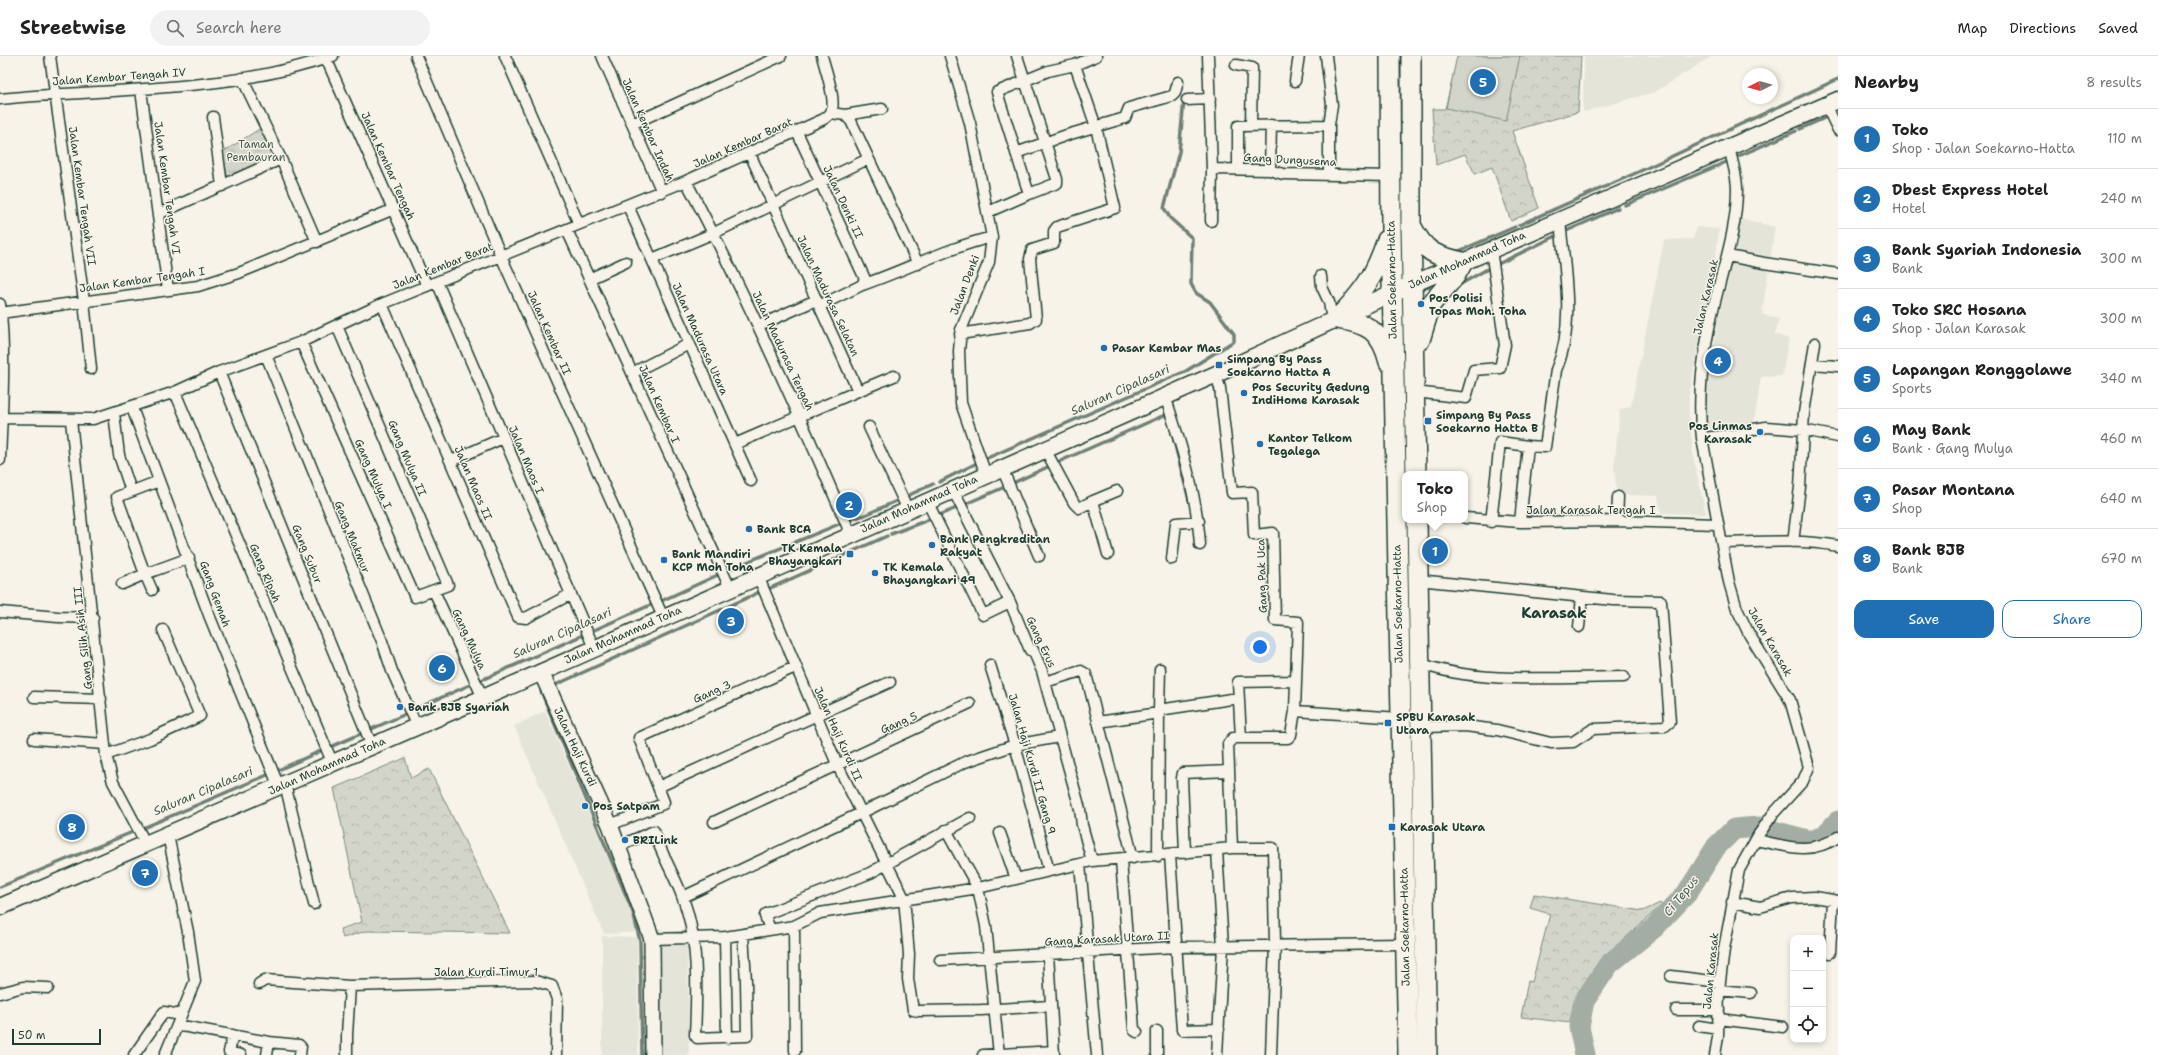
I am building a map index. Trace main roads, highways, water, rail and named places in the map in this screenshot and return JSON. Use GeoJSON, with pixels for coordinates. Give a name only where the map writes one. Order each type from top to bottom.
{"type":"FeatureCollection","features":[{"type":"Feature","properties":{"kind":"highway","name":"Jalan Soekarno-Hatta"},"geometry":{"type":"LineString","coordinates":[[1390,56],[1393,377],[1408,1055]]}},
{"type":"Feature","properties":{"kind":"highway","name":"Jalan Soekarno-Hatta"},"geometry":{"type":"LineString","coordinates":[[1411,56],[1411,227],[1416,471]]}},
{"type":"Feature","properties":{"kind":"highway"},"geometry":{"type":"LineString","coordinates":[[1411,227],[1418,239],[1428,250],[1442,258],[1463,262],[1454,276],[1431,304],[1426,315],[1414,372]]}},
{"type":"Feature","properties":{"kind":"highway"},"geometry":{"type":"LineString","coordinates":[[1334,320],[1367,285],[1379,263],[1391,231]]}},
{"type":"Feature","properties":{"kind":"highway"},"geometry":{"type":"LineString","coordinates":[[1334,320],[1359,324],[1376,332],[1386,350],[1393,377]]}},
{"type":"Feature","properties":{"kind":"highway","name":"Jalan Soekarno-Hatta"},"geometry":{"type":"LineString","coordinates":[[1417,523],[1427,1055]]}},
{"type":"Feature","properties":{"kind":"main road","name":"Jalan Mohammad Toha"},"geometry":{"type":"LineString","coordinates":[[0,907],[333,764],[541,672],[591,642],[663,617],[954,490],[982,466],[1002,468],[1216,374],[1392,293],[1832,103]]}},
{"type":"Feature","properties":{"kind":"waterway"},"geometry":{"type":"LineString","coordinates":[[1519,225],[1636,173],[1838,79]]}},
{"type":"Feature","properties":{"kind":"waterway","name":"Saluran Cipalasari"},"geometry":{"type":"LineString","coordinates":[[939,482],[985,459],[1186,371],[1234,341],[1234,334],[1210,302],[1196,293],[1191,284],[1192,238],[1170,218],[1164,208],[1179,152],[1184,100]]}},
{"type":"Feature","properties":{"kind":"waterway"},"geometry":{"type":"LineString","coordinates":[[1800,129],[1829,116]]}},
{"type":"Feature","properties":{"kind":"waterway"},"geometry":{"type":"LineString","coordinates":[[1734,158],[1796,131]]}},
{"type":"Feature","properties":{"kind":"waterway"},"geometry":{"type":"LineString","coordinates":[[1625,205],[1731,160]]}},
{"type":"Feature","properties":{"kind":"waterway"},"geometry":{"type":"LineString","coordinates":[[1564,232],[1618,208]]}},
{"type":"Feature","properties":{"kind":"waterway"},"geometry":{"type":"LineString","coordinates":[[1459,251],[1515,227]]}},
{"type":"Feature","properties":{"kind":"waterway"},"geometry":{"type":"LineString","coordinates":[[1496,265],[1560,234]]}},
{"type":"Feature","properties":{"kind":"waterway"},"geometry":{"type":"LineString","coordinates":[[1459,285],[1491,267]]}},
{"type":"Feature","properties":{"kind":"waterway"},"geometry":{"type":"LineString","coordinates":[[1056,463],[1167,414],[1168,417]]}},
{"type":"Feature","properties":{"kind":"waterway"},"geometry":{"type":"LineString","coordinates":[[1172,433],[1189,500]]}},
{"type":"Feature","properties":{"kind":"waterway"},"geometry":{"type":"LineString","coordinates":[[1011,484],[1052,465]]}},
{"type":"Feature","properties":{"kind":"waterway","name":"Saluran Cipalasari"},"geometry":{"type":"LineString","coordinates":[[905,497],[933,484]]}},
{"type":"Feature","properties":{"kind":"waterway"},"geometry":{"type":"LineString","coordinates":[[963,505],[1007,486]]}},
{"type":"Feature","properties":{"kind":"waterway","name":"Saluran Cipalasari"},"geometry":{"type":"LineString","coordinates":[[848,520],[865,515],[901,499]]}},
{"type":"Feature","properties":{"kind":"waterway"},"geometry":{"type":"LineString","coordinates":[[937,516],[959,507]]}},
{"type":"Feature","properties":{"kind":"waterway"},"geometry":{"type":"LineString","coordinates":[[891,534],[933,518]]}},
{"type":"Feature","properties":{"kind":"waterway","name":"Saluran Cipalasari"},"geometry":{"type":"LineString","coordinates":[[725,571],[844,522]]}},
{"type":"Feature","properties":{"kind":"waterway"},"geometry":{"type":"LineString","coordinates":[[766,590],[887,536]]}},
{"type":"Feature","properties":{"kind":"waterway","name":"Saluran Cipalasari"},"geometry":{"type":"LineString","coordinates":[[659,602],[722,573]]}},
{"type":"Feature","properties":{"kind":"waterway"},"geometry":{"type":"LineString","coordinates":[[551,687],[762,591]]}},
{"type":"Feature","properties":{"kind":"waterway","name":"Saluran Cipalasari"},"geometry":{"type":"LineString","coordinates":[[477,682],[655,603]]}},
{"type":"Feature","properties":{"kind":"waterway","name":"Saluran Cipalasari"},"geometry":{"type":"LineString","coordinates":[[411,711],[474,683]]}},
{"type":"Feature","properties":{"kind":"waterway"},"geometry":{"type":"LineString","coordinates":[[544,690],[541,691],[633,912],[640,941],[642,1055]]}},
{"type":"Feature","properties":{"kind":"waterway","name":"Saluran Cipalasari"},"geometry":{"type":"LineString","coordinates":[[367,731],[408,713]]}},
{"type":"Feature","properties":{"kind":"waterway","name":"Saluran Cipalasari"},"geometry":{"type":"LineString","coordinates":[[328,748],[365,732]]}},
{"type":"Feature","properties":{"kind":"waterway","name":"Saluran Cipalasari"},"geometry":{"type":"LineString","coordinates":[[276,771],[325,749]]}},
{"type":"Feature","properties":{"kind":"waterway","name":"Saluran Cipalasari"},"geometry":{"type":"LineString","coordinates":[[143,828],[272,773]]}},
{"type":"Feature","properties":{"kind":"waterway","name":"Ci Tepus"},"geometry":{"type":"LineString","coordinates":[[1585,1055],[1579,1027],[1584,1001],[1609,964],[1655,927],[1687,893],[1716,847],[1734,829],[1758,827],[1807,840],[1815,840],[1825,835],[1838,821]]}},
{"type":"Feature","properties":{"kind":"waterway","name":"Saluran Cipalasari"},"geometry":{"type":"LineString","coordinates":[[0,887],[135,831]]}},
{"type":"Feature","properties":{"kind":"place","name":"Lapangan Ronggolawe"},"geometry":{"type":"Point","coordinates":[1483,82]}},
{"type":"Feature","properties":{"kind":"place","name":"Pos Polisi Topas Moh. Toha"},"geometry":{"type":"Point","coordinates":[1421,304]}},
{"type":"Feature","properties":{"kind":"place","name":"Pasar Kembar Mas"},"geometry":{"type":"Point","coordinates":[1104,348]}},
{"type":"Feature","properties":{"kind":"place","name":"Toko SRC Hosana"},"geometry":{"type":"Point","coordinates":[1718,361]}},
{"type":"Feature","properties":{"kind":"place","name":"Simpang By Pass Soekarno Hatta A"},"geometry":{"type":"Point","coordinates":[1219,365]}},
{"type":"Feature","properties":{"kind":"place","name":"Pos Security Gedung IndiHome Karasak"},"geometry":{"type":"Point","coordinates":[1244,393]}},
{"type":"Feature","properties":{"kind":"place","name":"Simpang By Pass Soekarno Hatta B"},"geometry":{"type":"Point","coordinates":[1428,421]}},
{"type":"Feature","properties":{"kind":"place","name":"Pos Linmas Karasak"},"geometry":{"type":"Point","coordinates":[1760,432]}},
{"type":"Feature","properties":{"kind":"place","name":"Kantor Telkom Tegalega"},"geometry":{"type":"Point","coordinates":[1260,444]}},
{"type":"Feature","properties":{"kind":"place","name":"Dbest Express Hotel"},"geometry":{"type":"Point","coordinates":[849,505]}},
{"type":"Feature","properties":{"kind":"place","name":"Bank BCA"},"geometry":{"type":"Point","coordinates":[749,529]}},
{"type":"Feature","properties":{"kind":"place","name":"Bank Pengkreditan Rakyat"},"geometry":{"type":"Point","coordinates":[932,545]}},
{"type":"Feature","properties":{"kind":"place","name":"Toko"},"geometry":{"type":"Point","coordinates":[1435,551]}},
{"type":"Feature","properties":{"kind":"place","name":"TK Kemala Bhayangkari"},"geometry":{"type":"Point","coordinates":[850,554]}},
{"type":"Feature","properties":{"kind":"place","name":"Bank Mandiri KCP Moh Toha"},"geometry":{"type":"Point","coordinates":[664,560]}},
{"type":"Feature","properties":{"kind":"place","name":"TK Kemala Bhayangkari 49"},"geometry":{"type":"Point","coordinates":[875,573]}},
{"type":"Feature","properties":{"kind":"place","name":"Bank Syariah Indonesia"},"geometry":{"type":"Point","coordinates":[731,621]}},
{"type":"Feature","properties":{"kind":"place","name":"May Bank"},"geometry":{"type":"Point","coordinates":[442,668]}},
{"type":"Feature","properties":{"kind":"place","name":"Bank BJB Syariah"},"geometry":{"type":"Point","coordinates":[400,707]}},
{"type":"Feature","properties":{"kind":"place","name":"SPBU Karasak Utara"},"geometry":{"type":"Point","coordinates":[1388,723]}},
{"type":"Feature","properties":{"kind":"place","name":"Pos Satpam"},"geometry":{"type":"Point","coordinates":[585,806]}},
{"type":"Feature","properties":{"kind":"place","name":"Bank BJB"},"geometry":{"type":"Point","coordinates":[72,827]}},
{"type":"Feature","properties":{"kind":"place","name":"Karasak Utara"},"geometry":{"type":"Point","coordinates":[1392,827]}},
{"type":"Feature","properties":{"kind":"place","name":"BRILink"},"geometry":{"type":"Point","coordinates":[625,840]}},
{"type":"Feature","properties":{"kind":"place","name":"Pasar Montana"},"geometry":{"type":"Point","coordinates":[145,873]}},
{"type":"Feature","properties":{"kind":"district","name":"Karasak"},"geometry":{"type":"Point","coordinates":[1554,613]}},
{"type":"Feature","properties":{"kind":"park label","name":"Taman Pembauran"},"geometry":{"type":"Point","coordinates":[256,150]}}]}
